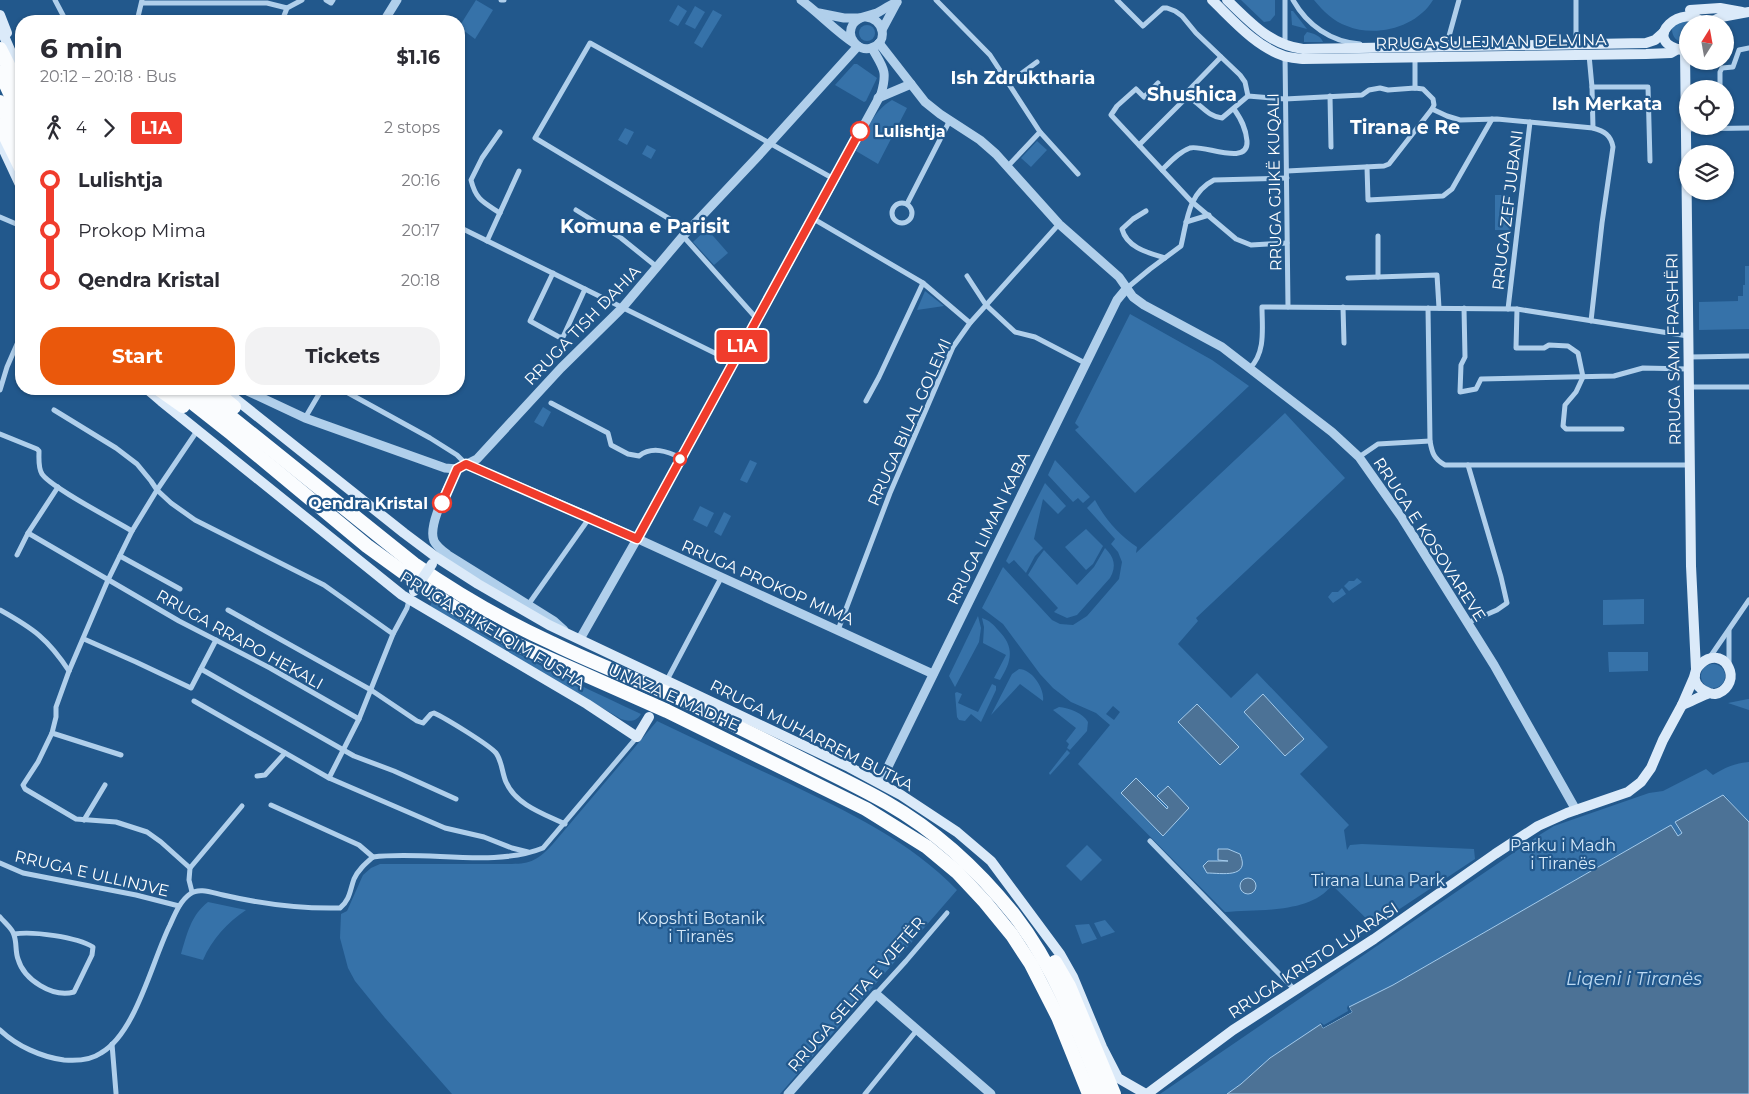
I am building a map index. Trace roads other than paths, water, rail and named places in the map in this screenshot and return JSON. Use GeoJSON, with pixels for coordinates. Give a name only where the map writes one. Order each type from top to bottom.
{"type":"FeatureCollection","features":[{"type":"Feature","properties":{"kind":"highway"},"geometry":{"type":"LineString","coordinates":[[0,49],[15,80]]}},
{"type":"Feature","properties":{"kind":"highway"},"geometry":{"type":"LineString","coordinates":[[0,72],[15,104]]}},
{"type":"Feature","properties":{"kind":"highway"},"geometry":{"type":"LineString","coordinates":[[0,102],[15,134]]}},
{"type":"Feature","properties":{"kind":"highway"},"geometry":{"type":"LineString","coordinates":[[0,125],[15,156]]}},
{"type":"Feature","properties":{"kind":"highway"},"geometry":{"type":"LineString","coordinates":[[167,395],[272,472],[291,483]]}},
{"type":"Feature","properties":{"kind":"highway","name":"UNAZA E MADHE"},"geometry":{"type":"LineString","coordinates":[[182,395],[367,546],[436,596],[490,629],[518,645],[676,715],[866,809],[910,836],[941,850],[957,872],[1012,935],[1031,964],[1058,1017],[1089,1094]]}},
{"type":"Feature","properties":{"kind":"highway","name":"UNAZA E MADHE"},"geometry":{"type":"LineString","coordinates":[[204,395],[414,564],[443,584],[550,643],[703,710],[861,788],[905,815],[941,850],[983,879],[1016,918],[1037,949],[1062,994],[1103,1094]]}},
{"type":"Feature","properties":{"kind":"highway"},"geometry":{"type":"LineString","coordinates":[[219,395],[339,495],[347,509]]}},
{"type":"Feature","properties":{"kind":"highway"},"geometry":{"type":"LineString","coordinates":[[1079,1094],[1040,999],[1019,961],[983,910],[939,863],[941,850],[958,849],[1028,924],[1050,955],[1069,986],[1114,1094]]}},
{"type":"Feature","properties":{"kind":"main road"},"geometry":{"type":"LineString","coordinates":[[1212,0],[1247,26],[1270,38],[1285,51],[1303,54]]}},
{"type":"Feature","properties":{"kind":"main road"},"geometry":{"type":"LineString","coordinates":[[1227,0],[1247,26]]}},
{"type":"Feature","properties":{"kind":"main road"},"geometry":{"type":"LineString","coordinates":[[1679,48],[1671,46],[1666,40],[1664,26],[1670,15],[1685,8],[1720,8],[1745,12]]}},
{"type":"Feature","properties":{"kind":"main road"},"geometry":{"type":"LineString","coordinates":[[1685,8],[1697,15]]}},
{"type":"Feature","properties":{"kind":"main road"},"geometry":{"type":"LineString","coordinates":[[1730,15],[1745,12]]}},
{"type":"Feature","properties":{"kind":"main road"},"geometry":{"type":"LineString","coordinates":[[0,15],[15,48]]}},
{"type":"Feature","properties":{"kind":"main road"},"geometry":{"type":"LineString","coordinates":[[0,27],[15,61]]}},
{"type":"Feature","properties":{"kind":"main road","name":"RRUGA SULEJMAN DELVINA"},"geometry":{"type":"LineString","coordinates":[[1303,54],[1400,47],[1646,43],[1655,40],[1664,32]]}},
{"type":"Feature","properties":{"kind":"main road","name":"RRUGA SULEJMAN DELVINA"},"geometry":{"type":"LineString","coordinates":[[1303,54],[1415,58],[1668,53],[1679,50]]}},
{"type":"Feature","properties":{"kind":"main road","name":"RRUGA SAMI FRASHËRI"},"geometry":{"type":"LineString","coordinates":[[1686,135],[1691,566],[1696,672]]}},
{"type":"Feature","properties":{"kind":"main road"},"geometry":{"type":"LineString","coordinates":[[0,142],[15,174]]}},
{"type":"Feature","properties":{"kind":"main road","name":"RRUGA SHKELQIM FUSHA"},"geometry":{"type":"LineString","coordinates":[[154,395],[412,595],[637,737]]}},
{"type":"Feature","properties":{"kind":"main road","name":"RRUGA MUHARREM BUTKA"},"geometry":{"type":"LineString","coordinates":[[234,395],[434,561],[549,626],[580,639],[666,683],[880,783],[948,825],[991,861],[1060,954],[1073,977],[1114,1073],[1118,1078],[1147,1094]]}},
{"type":"Feature","properties":{"kind":"main road"},"geometry":{"type":"LineString","coordinates":[[412,595],[434,561]]}},
{"type":"Feature","properties":{"kind":"main road"},"geometry":{"type":"LineString","coordinates":[[1682,705],[1709,693],[1720,692],[1725,689],[1731,680],[1730,668],[1722,660],[1709,658],[1695,648]]}},
{"type":"Feature","properties":{"kind":"main road"},"geometry":{"type":"LineString","coordinates":[[1709,658],[1699,664],[1696,672],[1699,687],[1709,693]]}},
{"type":"Feature","properties":{"kind":"main road","name":"RRUGA KRISTO LUARASI"},"geometry":{"type":"LineString","coordinates":[[1147,1094],[1213,1044],[1390,928],[1508,845],[1546,821],[1628,792],[1641,782],[1651,768],[1696,672]]}},
{"type":"Feature","properties":{"kind":"main road"},"geometry":{"type":"LineString","coordinates":[[637,737],[649,717]]}},
{"type":"Feature","properties":{"kind":"street"},"geometry":{"type":"LineString","coordinates":[[55,0],[63,15]]}},
{"type":"Feature","properties":{"kind":"street"},"geometry":{"type":"LineString","coordinates":[[285,15],[288,8],[302,0]]}},
{"type":"Feature","properties":{"kind":"street"},"geometry":{"type":"LineString","coordinates":[[326,0],[331,3],[333,0]]}},
{"type":"Feature","properties":{"kind":"street"},"geometry":{"type":"LineString","coordinates":[[388,15],[397,0]]}},
{"type":"Feature","properties":{"kind":"street"},"geometry":{"type":"LineString","coordinates":[[801,0],[818,13],[838,33],[863,48],[876,45],[882,38],[882,30],[897,0]]}},
{"type":"Feature","properties":{"kind":"street"},"geometry":{"type":"LineString","coordinates":[[856,45],[850,31],[854,23],[897,0]]}},
{"type":"Feature","properties":{"kind":"street"},"geometry":{"type":"LineString","coordinates":[[936,0],[990,55],[1040,132],[1078,174]]}},
{"type":"Feature","properties":{"kind":"street"},"geometry":{"type":"LineString","coordinates":[[1118,0],[1143,26],[1163,8],[1175,10],[1240,75],[1245,82],[1248,96]]}},
{"type":"Feature","properties":{"kind":"street","name":"RRUGA GJIKË KUQALI"},"geometry":{"type":"LineString","coordinates":[[1284,0],[1288,307]]}},
{"type":"Feature","properties":{"kind":"street"},"geometry":{"type":"LineString","coordinates":[[1293,0],[1304,17],[1325,33],[1355,44],[1400,47]]}},
{"type":"Feature","properties":{"kind":"street"},"geometry":{"type":"LineString","coordinates":[[1446,47],[1459,0]]}},
{"type":"Feature","properties":{"kind":"street"},"geometry":{"type":"LineString","coordinates":[[1576,0],[1576,44]]}},
{"type":"Feature","properties":{"kind":"street"},"geometry":{"type":"LineString","coordinates":[[139,15],[142,2],[267,2],[288,8]]}},
{"type":"Feature","properties":{"kind":"street"},"geometry":{"type":"LineString","coordinates":[[818,13],[844,18],[863,17],[874,19],[882,30]]}},
{"type":"Feature","properties":{"kind":"street"},"geometry":{"type":"LineString","coordinates":[[757,318],[685,233],[535,138],[590,43],[834,179]]}},
{"type":"Feature","properties":{"kind":"street","name":"RRUGA TISH DAHIA"},"geometry":{"type":"LineString","coordinates":[[466,464],[477,459],[561,368],[624,307],[685,233],[769,144],[856,45]]}},
{"type":"Feature","properties":{"kind":"street"},"geometry":{"type":"LineString","coordinates":[[580,639],[637,539],[881,94],[885,75],[876,45]]}},
{"type":"Feature","properties":{"kind":"street","name":"RRUGA E KOSOVAREVE"},"geometry":{"type":"LineString","coordinates":[[876,45],[925,102],[980,140],[1008,166],[1060,224],[1119,277],[1133,296],[1144,305],[1222,347],[1338,436],[1359,457],[1402,518],[1494,665],[1576,810]]}},
{"type":"Feature","properties":{"kind":"street"},"geometry":{"type":"LineString","coordinates":[[1720,80],[1722,68],[1733,67],[1739,50],[1749,48]]}},
{"type":"Feature","properties":{"kind":"street"},"geometry":{"type":"LineString","coordinates":[[1589,55],[1593,128]]}},
{"type":"Feature","properties":{"kind":"street"},"geometry":{"type":"LineString","coordinates":[[1139,145],[1187,97],[1189,90],[1221,57]]}},
{"type":"Feature","properties":{"kind":"street"},"geometry":{"type":"LineString","coordinates":[[1415,58],[1415,88]]}},
{"type":"Feature","properties":{"kind":"street"},"geometry":{"type":"LineString","coordinates":[[1006,80],[1018,76],[1037,62]]}},
{"type":"Feature","properties":{"kind":"street"},"geometry":{"type":"LineString","coordinates":[[1158,83],[1144,97],[1136,89],[1117,106],[1111,115],[1191,201],[1236,240],[1251,245],[1287,244]]}},
{"type":"Feature","properties":{"kind":"street"},"geometry":{"type":"LineString","coordinates":[[878,98],[911,84]]}},
{"type":"Feature","properties":{"kind":"street"},"geometry":{"type":"LineString","coordinates":[[1592,87],[1648,87],[1650,161]]}},
{"type":"Feature","properties":{"kind":"street"},"geometry":{"type":"LineString","coordinates":[[1187,97],[1194,100],[1215,117],[1222,118],[1248,96],[1285,99],[1362,95],[1369,90],[1380,88],[1388,90],[1415,88],[1423,89],[1433,98],[1434,105],[1432,109],[1392,162],[1384,166],[1287,171]]}},
{"type":"Feature","properties":{"kind":"street"},"geometry":{"type":"LineString","coordinates":[[1330,96],[1331,147]]}},
{"type":"Feature","properties":{"kind":"street"},"geometry":{"type":"LineString","coordinates":[[1162,170],[1179,154],[1189,148],[1208,148],[1225,154],[1238,153],[1245,150],[1247,147],[1246,133],[1242,121],[1234,109]]}},
{"type":"Feature","properties":{"kind":"street","name":"RRUGA ZEF JUBANI"},"geometry":{"type":"LineString","coordinates":[[1432,109],[1460,120],[1492,119],[1530,122],[1508,309]]}},
{"type":"Feature","properties":{"kind":"street","name":"RRUGA ZEF JUBANI"},"geometry":{"type":"LineString","coordinates":[[1367,167],[1368,200],[1443,196],[1452,189],[1492,119]]}},
{"type":"Feature","properties":{"kind":"street"},"geometry":{"type":"LineString","coordinates":[[907,204],[950,120]]}},
{"type":"Feature","properties":{"kind":"street"},"geometry":{"type":"LineString","coordinates":[[1530,122],[1593,128],[1604,131],[1612,141],[1613,147],[1591,321]]}},
{"type":"Feature","properties":{"kind":"street"},"geometry":{"type":"LineString","coordinates":[[1734,128],[1749,128]]}},
{"type":"Feature","properties":{"kind":"street"},"geometry":{"type":"LineString","coordinates":[[500,132],[482,158],[471,180],[474,192],[480,199],[500,213]]}},
{"type":"Feature","properties":{"kind":"street"},"geometry":{"type":"LineString","coordinates":[[1008,166],[1040,132]]}},
{"type":"Feature","properties":{"kind":"street"},"geometry":{"type":"LineString","coordinates":[[486,241],[519,170]]}},
{"type":"Feature","properties":{"kind":"street"},"geometry":{"type":"LineString","coordinates":[[1127,288],[1182,246],[1191,201],[1208,183],[1214,180],[1286,178]]}},
{"type":"Feature","properties":{"kind":"street"},"geometry":{"type":"LineString","coordinates":[[898,204],[907,204],[912,209],[911,218],[905,222],[898,222],[892,215],[893,208],[898,204]]}},
{"type":"Feature","properties":{"kind":"street"},"geometry":{"type":"LineString","coordinates":[[576,210],[621,238],[657,267]]}},
{"type":"Feature","properties":{"kind":"street"},"geometry":{"type":"LineString","coordinates":[[1146,211],[1125,224],[1122,229],[1123,235],[1139,250],[1165,258]]}},
{"type":"Feature","properties":{"kind":"street"},"geometry":{"type":"LineString","coordinates":[[1186,222],[1209,216]]}},
{"type":"Feature","properties":{"kind":"street"},"geometry":{"type":"LineString","coordinates":[[0,217],[15,223]]}},
{"type":"Feature","properties":{"kind":"street"},"geometry":{"type":"LineString","coordinates":[[812,218],[923,283],[970,323]]}},
{"type":"Feature","properties":{"kind":"street","name":"RRUGA BILAL GOLEMI"},"geometry":{"type":"LineString","coordinates":[[838,630],[890,493],[953,347],[970,323],[1060,224]]}},
{"type":"Feature","properties":{"kind":"street"},"geometry":{"type":"LineString","coordinates":[[465,230],[733,362]]}},
{"type":"Feature","properties":{"kind":"street"},"geometry":{"type":"LineString","coordinates":[[1378,236],[1378,277]]}},
{"type":"Feature","properties":{"kind":"street"},"geometry":{"type":"LineString","coordinates":[[553,273],[530,321],[559,338],[563,336],[585,289]]}},
{"type":"Feature","properties":{"kind":"street"},"geometry":{"type":"LineString","coordinates":[[1348,278],[1438,275],[1439,308]]}},
{"type":"Feature","properties":{"kind":"street"},"geometry":{"type":"LineString","coordinates":[[967,276],[986,305],[1015,332],[1035,337],[1085,364]]}},
{"type":"Feature","properties":{"kind":"street"},"geometry":{"type":"LineString","coordinates":[[866,401],[923,283]]}},
{"type":"Feature","properties":{"kind":"street","name":"RRUGA LIMAN KABA"},"geometry":{"type":"LineString","coordinates":[[880,783],[1085,364],[1117,300],[1127,288]]}},
{"type":"Feature","properties":{"kind":"street"},"geometry":{"type":"LineString","coordinates":[[1250,368],[1257,362],[1262,346],[1262,306],[1517,309],[1688,336]]}},
{"type":"Feature","properties":{"kind":"street"},"geometry":{"type":"LineString","coordinates":[[1343,307],[1344,343]]}},
{"type":"Feature","properties":{"kind":"street"},"geometry":{"type":"LineString","coordinates":[[1428,308],[1430,440],[1432,453],[1437,460],[1445,465],[1690,465]]}},
{"type":"Feature","properties":{"kind":"street"},"geometry":{"type":"LineString","coordinates":[[1464,308],[1465,357],[1460,365],[1460,392],[1476,389],[1481,379],[1614,376],[1643,368],[1689,368]]}},
{"type":"Feature","properties":{"kind":"street"},"geometry":{"type":"LineString","coordinates":[[1517,309],[1516,348],[1544,348],[1549,345],[1568,346],[1578,353],[1583,377],[1576,392],[1565,405],[1563,426],[1566,429],[1622,429]]}},
{"type":"Feature","properties":{"kind":"street"},"geometry":{"type":"LineString","coordinates":[[0,390],[15,349]]}},
{"type":"Feature","properties":{"kind":"street"},"geometry":{"type":"LineString","coordinates":[[1689,357],[1749,356]]}},
{"type":"Feature","properties":{"kind":"street"},"geometry":{"type":"LineString","coordinates":[[1689,388],[1749,386]]}},
{"type":"Feature","properties":{"kind":"street"},"geometry":{"type":"LineString","coordinates":[[256,395],[305,418],[435,465],[457,469],[466,464],[457,455],[435,441],[352,395]]}},
{"type":"Feature","properties":{"kind":"street"},"geometry":{"type":"LineString","coordinates":[[305,418],[318,395]]}},
{"type":"Feature","properties":{"kind":"street"},"geometry":{"type":"LineString","coordinates":[[551,403],[608,434],[611,445],[628,454],[639,456],[645,451],[654,450],[670,453],[681,458]]}},
{"type":"Feature","properties":{"kind":"street"},"geometry":{"type":"LineString","coordinates":[[54,410],[116,448],[137,464],[157,490],[171,503],[195,520],[324,585],[393,634]]}},
{"type":"Feature","properties":{"kind":"street"},"geometry":{"type":"LineString","coordinates":[[190,868],[147,832],[116,822],[76,819],[25,789],[23,785],[38,762],[52,733],[56,708],[69,671],[108,580],[132,531],[157,490],[198,430]]}},
{"type":"Feature","properties":{"kind":"street"},"geometry":{"type":"LineString","coordinates":[[0,434],[39,451],[41,472],[46,478],[132,531]]}},
{"type":"Feature","properties":{"kind":"street"},"geometry":{"type":"LineString","coordinates":[[1359,457],[1378,444],[1430,440]]}},
{"type":"Feature","properties":{"kind":"street","name":"RRUGA PROKOP MIMA"},"geometry":{"type":"LineString","coordinates":[[466,464],[590,517],[933,674]]}},
{"type":"Feature","properties":{"kind":"street"},"geometry":{"type":"LineString","coordinates":[[1467,623],[1497,610],[1507,603],[1468,465]]}},
{"type":"Feature","properties":{"kind":"street"},"geometry":{"type":"LineString","coordinates":[[457,469],[433,525],[434,539],[437,546],[448,555],[554,621],[568,634]]}},
{"type":"Feature","properties":{"kind":"street"},"geometry":{"type":"LineString","coordinates":[[17,555],[28,533],[58,487]]}},
{"type":"Feature","properties":{"kind":"street"},"geometry":{"type":"LineString","coordinates":[[528,605],[590,517]]}},
{"type":"Feature","properties":{"kind":"street","name":"RRUGA RRAPO HEKALI"},"geometry":{"type":"LineString","coordinates":[[28,533],[179,621],[270,668],[359,719]]}},
{"type":"Feature","properties":{"kind":"street","name":"RRUGA RRAPO HEKALI"},"geometry":{"type":"LineString","coordinates":[[120,556],[180,588]]}},
{"type":"Feature","properties":{"kind":"street"},"geometry":{"type":"LineString","coordinates":[[666,683],[721,578]]}},
{"type":"Feature","properties":{"kind":"street"},"geometry":{"type":"LineString","coordinates":[[329,778],[359,719],[393,634],[412,595]]}},
{"type":"Feature","properties":{"kind":"street"},"geometry":{"type":"LineString","coordinates":[[1709,658],[1749,600]]}},
{"type":"Feature","properties":{"kind":"street"},"geometry":{"type":"LineString","coordinates":[[0,610],[28,626],[52,646],[69,671]]}},
{"type":"Feature","properties":{"kind":"street"},"geometry":{"type":"LineString","coordinates":[[228,610],[371,690],[412,719],[423,723],[432,713],[453,724],[496,753],[506,783],[517,798],[537,811],[565,824]]}},
{"type":"Feature","properties":{"kind":"street"},"geometry":{"type":"LineString","coordinates":[[1729,631],[1730,668]]}},
{"type":"Feature","properties":{"kind":"street"},"geometry":{"type":"LineString","coordinates":[[84,639],[191,688],[216,640]]}},
{"type":"Feature","properties":{"kind":"street"},"geometry":{"type":"LineString","coordinates":[[201,669],[354,756],[394,771],[456,800]]}},
{"type":"Feature","properties":{"kind":"street"},"geometry":{"type":"LineString","coordinates":[[194,701],[329,778],[445,828],[484,837],[531,853]]}},
{"type":"Feature","properties":{"kind":"street"},"geometry":{"type":"LineString","coordinates":[[52,733],[121,755]]}},
{"type":"Feature","properties":{"kind":"street"},"geometry":{"type":"LineString","coordinates":[[0,1030],[29,1049],[58,1059],[86,1059],[100,1054],[122,1033],[136,1008],[157,952],[180,906],[192,892],[201,891],[290,907],[340,908],[349,898],[354,878],[362,867],[373,858],[388,856],[497,857],[531,853],[543,848],[565,824],[637,737]]}},
{"type":"Feature","properties":{"kind":"street"},"geometry":{"type":"LineString","coordinates":[[257,776],[265,775],[285,753]]}},
{"type":"Feature","properties":{"kind":"street"},"geometry":{"type":"LineString","coordinates":[[84,820],[105,784]]}},
{"type":"Feature","properties":{"kind":"street"},"geometry":{"type":"LineString","coordinates":[[271,805],[359,846],[373,858]]}},
{"type":"Feature","properties":{"kind":"street"},"geometry":{"type":"LineString","coordinates":[[192,892],[189,880],[190,868],[242,806]]}},
{"type":"Feature","properties":{"kind":"street"},"geometry":{"type":"LineString","coordinates":[[1150,842],[1296,990]]}},
{"type":"Feature","properties":{"kind":"street","name":"RRUGA E ULLINJVE"},"geometry":{"type":"LineString","coordinates":[[0,863],[23,873],[136,895],[180,906]]}},
{"type":"Feature","properties":{"kind":"street","name":"RRUGA SELITA E VJETËR"},"geometry":{"type":"LineString","coordinates":[[788,1094],[947,913]]}},
{"type":"Feature","properties":{"kind":"street"},"geometry":{"type":"LineString","coordinates":[[0,917],[14,934],[18,960],[30,978],[62,994],[74,992],[92,956],[93,947],[86,943],[58,937],[14,934]]}},
{"type":"Feature","properties":{"kind":"street"},"geometry":{"type":"LineString","coordinates":[[876,994],[991,1094]]}},
{"type":"Feature","properties":{"kind":"street"},"geometry":{"type":"LineString","coordinates":[[865,1094],[918,1030]]}},
{"type":"Feature","properties":{"kind":"street"},"geometry":{"type":"LineString","coordinates":[[112,1044],[116,1093]]}},
{"type":"Feature","properties":{"kind":"water"},"geometry":{"type":"Polygon","coordinates":[[[1263,694],[1304,739],[1285,756],[1244,712],[1263,694]]]}},
{"type":"Feature","properties":{"kind":"water"},"geometry":{"type":"Polygon","coordinates":[[[1197,704],[1239,747],[1220,765],[1178,722],[1197,704]]]}},
{"type":"Feature","properties":{"kind":"water"},"geometry":{"type":"Polygon","coordinates":[[[1136,778],[1167,809],[1168,807],[1157,796],[1168,786],[1189,808],[1163,836],[1121,793],[1136,778]]]}},
{"type":"Feature","properties":{"kind":"water","name":"Liqeni i Tiranës"},"geometry":{"type":"Polygon","coordinates":[[[1723,795],[1749,822],[1749,1094],[1227,1094],[1270,1058],[1321,1024],[1323,1028],[1352,1012],[1349,1007],[1393,985],[1671,825],[1678,836],[1682,833],[1675,822],[1723,795]]]}},
{"type":"Feature","properties":{"kind":"water"},"geometry":{"type":"Polygon","coordinates":[[[1218,849],[1228,849],[1240,854],[1241,868],[1233,873],[1207,873],[1203,866],[1208,861],[1228,861],[1218,860],[1218,849]]]}},
{"type":"Feature","properties":{"kind":"water"},"geometry":{"type":"Polygon","coordinates":[[[1248,878],[1256,886],[1248,894],[1240,886],[1248,878]]]}},
{"type":"Feature","properties":{"kind":"place","name":"Lulishtja"},"geometry":{"type":"Point","coordinates":[860,131]}},
{"type":"Feature","properties":{"kind":"place","name":"Qendra Kristal"},"geometry":{"type":"Point","coordinates":[442,503]}},
{"type":"Feature","properties":{"kind":"district","name":"Ish Zdruktharia"},"geometry":{"type":"Point","coordinates":[1023,78]}},
{"type":"Feature","properties":{"kind":"district","name":"Shushica"},"geometry":{"type":"Point","coordinates":[1192,94]}},
{"type":"Feature","properties":{"kind":"district","name":"Ish Merkata"},"geometry":{"type":"Point","coordinates":[1607,104]}},
{"type":"Feature","properties":{"kind":"district","name":"Tirana e Re"},"geometry":{"type":"Point","coordinates":[1405,127]}},
{"type":"Feature","properties":{"kind":"district","name":"Komuna e Parisit"},"geometry":{"type":"Point","coordinates":[645,226]}},
{"type":"Feature","properties":{"kind":"park label","name":"Parku i Madh i Tiranës"},"geometry":{"type":"Point","coordinates":[1563,854]}},
{"type":"Feature","properties":{"kind":"park label","name":"Tirana Luna Park"},"geometry":{"type":"Point","coordinates":[1378,880]}},
{"type":"Feature","properties":{"kind":"park label","name":"Kopshti Botanik i Tiranës"},"geometry":{"type":"Point","coordinates":[701,927]}}]}
